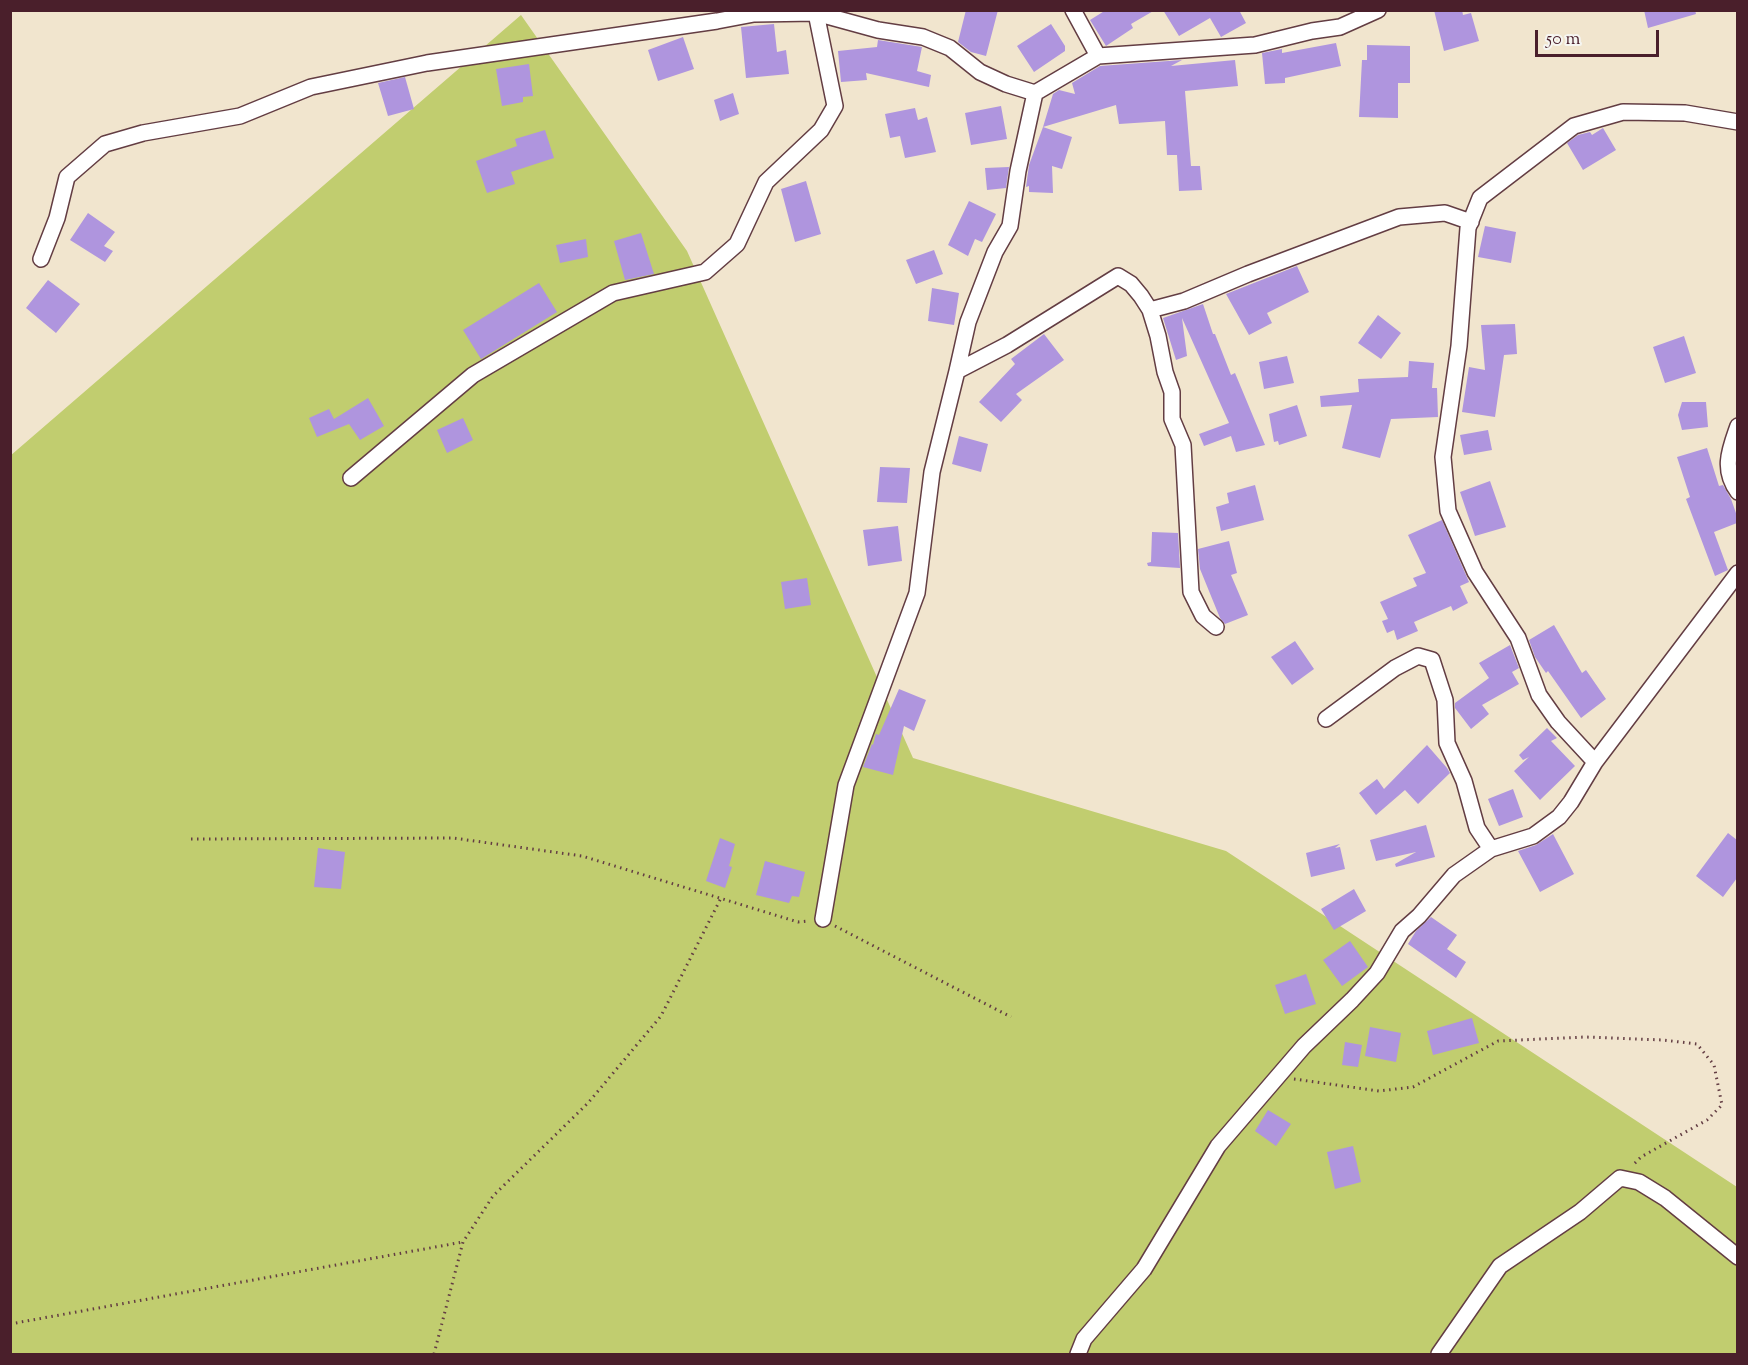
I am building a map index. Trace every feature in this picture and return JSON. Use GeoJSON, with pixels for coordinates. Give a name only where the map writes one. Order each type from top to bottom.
{"type":"FeatureCollection","features":[{"type":"Feature","properties":{"kind":"street"},"geometry":{"type":"LineString","coordinates":[[1073,10],[1098,56]]}},
{"type":"Feature","properties":{"kind":"street"},"geometry":{"type":"LineString","coordinates":[[823,919],[846,785],[917,593],[932,472],[968,322],[995,252],[1010,226],[1018,171],[1035,93],[1098,56],[1255,45],[1312,31],[1340,27],[1378,10]]}},
{"type":"Feature","properties":{"kind":"street"},"geometry":{"type":"LineString","coordinates":[[41,259],[57,218],[67,177],[105,144],[143,134],[240,116],[311,87],[427,63],[754,14],[816,13],[878,30],[923,37],[950,48],[980,72],[1006,84],[1035,93]]}},
{"type":"Feature","properties":{"kind":"street"},"geometry":{"type":"LineString","coordinates":[[351,478],[473,375],[613,293],[705,272],[737,244],[766,182],[821,130],[835,106],[816,13]]}},
{"type":"Feature","properties":{"kind":"street"},"geometry":{"type":"LineString","coordinates":[[1595,762],[1558,722],[1539,695],[1518,638],[1475,572],[1448,511],[1443,457],[1459,346],[1468,228],[1480,198],[1574,126],[1623,112],[1685,113],[1737,122]]}},
{"type":"Feature","properties":{"kind":"street"},"geometry":{"type":"LineString","coordinates":[[1150,309],[1184,301],[1248,274],[1399,217],[1445,213],[1471,222]]}},
{"type":"Feature","properties":{"kind":"street"},"geometry":{"type":"LineString","coordinates":[[957,371],[1008,345],[1118,276],[1131,284],[1150,309],[1172,392],[1172,418],[1183,445],[1191,592],[1203,616],[1216,627]]}},
{"type":"Feature","properties":{"kind":"street"},"geometry":{"type":"LineString","coordinates":[[1737,426],[1727,460],[1732,484],[1737,492]]}},
{"type":"Feature","properties":{"kind":"street"},"geometry":{"type":"LineString","coordinates":[[1078,1354],[1084,1339],[1144,1269],[1218,1146],[1304,1046],[1377,973],[1402,931],[1419,916],[1454,875],[1491,849],[1533,836],[1559,818],[1595,762],[1737,573]]}},
{"type":"Feature","properties":{"kind":"street"},"geometry":{"type":"LineString","coordinates":[[1326,719],[1395,668],[1418,656],[1432,660],[1445,700],[1447,743],[1464,781],[1478,828],[1491,849]]}},
{"type":"Feature","properties":{"kind":"street"},"geometry":{"type":"LineString","coordinates":[[1439,1354],[1500,1266],[1580,1212],[1620,1178],[1639,1182],[1665,1198],[1737,1257]]}},
{"type":"Feature","properties":{"kind":"path"},"geometry":{"type":"LineString","coordinates":[[191,839],[453,838],[582,856],[798,922],[823,919],[1011,1017]]}},
{"type":"Feature","properties":{"kind":"path"},"geometry":{"type":"LineString","coordinates":[[434,1354],[463,1242],[493,1196],[588,1103],[661,1016],[721,898]]}},
{"type":"Feature","properties":{"kind":"path"},"geometry":{"type":"LineString","coordinates":[[1278,1077],[1379,1091],[1413,1087],[1498,1041],[1585,1037],[1664,1040],[1697,1044],[1714,1065],[1722,1105],[1707,1120],[1641,1157],[1620,1178]]}},
{"type":"Feature","properties":{"kind":"path"},"geometry":{"type":"LineString","coordinates":[[10,1324],[463,1242]]}},
{"type":"Feature","properties":{"kind":"green space"},"geometry":{"type":"Polygon","coordinates":[[[521,15],[687,251],[913,758],[1226,851],[1737,1187],[1737,1354],[11,1354],[10,456],[521,15]]]}},
{"type":"Feature","properties":{"kind":"building"},"geometry":{"type":"Polygon","coordinates":[[[966,10],[998,10],[986,56],[971,52],[958,42],[966,10]]]}},
{"type":"Feature","properties":{"kind":"building"},"geometry":{"type":"Polygon","coordinates":[[[1106,10],[1155,10],[1131,24],[1133,28],[1106,46],[1090,20],[1106,10]]]}},
{"type":"Feature","properties":{"kind":"building"},"geometry":{"type":"Polygon","coordinates":[[[1163,10],[1239,10],[1246,23],[1221,37],[1210,18],[1179,36],[1163,10]]]}},
{"type":"Feature","properties":{"kind":"building"},"geometry":{"type":"Polygon","coordinates":[[[1434,10],[1462,10],[1463,15],[1471,13],[1479,41],[1444,51],[1434,10]]]}},
{"type":"Feature","properties":{"kind":"building"},"geometry":{"type":"Polygon","coordinates":[[[1644,10],[1695,10],[1696,14],[1648,28],[1644,10]]]}},
{"type":"Feature","properties":{"kind":"building"},"geometry":{"type":"Polygon","coordinates":[[[774,24],[777,52],[786,50],[789,74],[746,78],[741,27],[774,24]]]}},
{"type":"Feature","properties":{"kind":"building"},"geometry":{"type":"Polygon","coordinates":[[[1051,24],[1065,46],[1065,51],[1034,72],[1017,46],[1051,24]]]}},
{"type":"Feature","properties":{"kind":"building"},"geometry":{"type":"Polygon","coordinates":[[[683,37],[694,69],[658,81],[648,50],[683,37]]]}},
{"type":"Feature","properties":{"kind":"building"},"geometry":{"type":"Polygon","coordinates":[[[878,40],[922,47],[917,71],[931,75],[929,87],[866,73],[867,80],[841,82],[838,51],[877,47],[878,40]]]}},
{"type":"Feature","properties":{"kind":"building"},"geometry":{"type":"Polygon","coordinates":[[[1336,43],[1341,66],[1285,78],[1285,83],[1265,84],[1262,53],[1282,49],[1282,53],[1336,43]]]}},
{"type":"Feature","properties":{"kind":"building"},"geometry":{"type":"Polygon","coordinates":[[[1367,45],[1410,46],[1410,83],[1398,83],[1398,118],[1359,117],[1362,60],[1367,60],[1367,45]]]}},
{"type":"Feature","properties":{"kind":"building"},"geometry":{"type":"Polygon","coordinates":[[[1182,60],[1171,66],[1235,60],[1238,86],[1185,91],[1191,166],[1200,166],[1202,190],[1179,191],[1177,155],[1167,155],[1165,121],[1119,124],[1116,105],[1043,127],[1053,94],[1059,90],[1075,94],[1072,83],[1100,66],[1182,60]]]}},
{"type":"Feature","properties":{"kind":"building"},"geometry":{"type":"Polygon","coordinates":[[[529,64],[533,96],[523,97],[523,102],[502,106],[496,69],[529,64]]]}},
{"type":"Feature","properties":{"kind":"building"},"geometry":{"type":"Polygon","coordinates":[[[405,77],[414,109],[388,116],[378,83],[405,77]]]}},
{"type":"Feature","properties":{"kind":"building"},"geometry":{"type":"Polygon","coordinates":[[[733,93],[739,114],[720,121],[714,100],[733,93]]]}},
{"type":"Feature","properties":{"kind":"building"},"geometry":{"type":"Polygon","coordinates":[[[1001,106],[1007,139],[971,145],[965,113],[1001,106]]]}},
{"type":"Feature","properties":{"kind":"building"},"geometry":{"type":"Polygon","coordinates":[[[915,108],[918,120],[927,117],[936,152],[905,158],[900,136],[890,138],[885,114],[915,108]]]}},
{"type":"Feature","properties":{"kind":"building"},"geometry":{"type":"Polygon","coordinates":[[[1043,127],[1072,137],[1062,169],[1052,166],[1053,193],[1029,192],[1029,186],[1026,187],[1029,165],[1043,127]]]}},
{"type":"Feature","properties":{"kind":"building"},"geometry":{"type":"Polygon","coordinates":[[[1603,128],[1616,150],[1583,170],[1567,143],[1578,135],[1590,132],[1592,135],[1603,128]]]}},
{"type":"Feature","properties":{"kind":"building"},"geometry":{"type":"Polygon","coordinates":[[[545,130],[554,158],[511,172],[515,184],[487,193],[476,161],[517,146],[515,139],[545,130]]]}},
{"type":"Feature","properties":{"kind":"building"},"geometry":{"type":"Polygon","coordinates":[[[1009,167],[1006,188],[987,190],[985,168],[1009,167]]]}},
{"type":"Feature","properties":{"kind":"building"},"geometry":{"type":"Polygon","coordinates":[[[806,181],[821,234],[795,242],[781,189],[806,181]]]}},
{"type":"Feature","properties":{"kind":"building"},"geometry":{"type":"Polygon","coordinates":[[[969,201],[996,214],[982,242],[975,239],[968,256],[948,245],[969,201]]]}},
{"type":"Feature","properties":{"kind":"building"},"geometry":{"type":"Polygon","coordinates":[[[88,213],[115,232],[104,246],[113,251],[105,262],[70,240],[88,213]]]}},
{"type":"Feature","properties":{"kind":"building"},"geometry":{"type":"Polygon","coordinates":[[[1485,226],[1516,232],[1511,263],[1478,257],[1485,226]]]}},
{"type":"Feature","properties":{"kind":"building"},"geometry":{"type":"Polygon","coordinates":[[[641,233],[654,274],[625,280],[614,241],[641,233]]]}},
{"type":"Feature","properties":{"kind":"building"},"geometry":{"type":"Polygon","coordinates":[[[586,239],[588,257],[560,263],[556,245],[586,239]]]}},
{"type":"Feature","properties":{"kind":"building"},"geometry":{"type":"Polygon","coordinates":[[[934,250],[943,274],[916,284],[906,260],[934,250]]]}},
{"type":"Feature","properties":{"kind":"building"},"geometry":{"type":"Polygon","coordinates":[[[1297,266],[1309,292],[1267,313],[1272,323],[1249,335],[1226,294],[1297,266]]]}},
{"type":"Feature","properties":{"kind":"building"},"geometry":{"type":"Polygon","coordinates":[[[48,280],[80,304],[56,333],[26,308],[48,280]]]}},
{"type":"Feature","properties":{"kind":"building"},"geometry":{"type":"Polygon","coordinates":[[[539,283],[557,312],[481,359],[463,330],[539,283]]]}},
{"type":"Feature","properties":{"kind":"building"},"geometry":{"type":"Polygon","coordinates":[[[932,288],[959,293],[954,325],[928,321],[932,288]]]}},
{"type":"Feature","properties":{"kind":"building"},"geometry":{"type":"Polygon","coordinates":[[[1203,304],[1231,375],[1235,373],[1265,445],[1236,452],[1231,436],[1204,446],[1199,434],[1229,423],[1182,318],[1187,356],[1176,360],[1163,318],[1203,304]]]}},
{"type":"Feature","properties":{"kind":"building"},"geometry":{"type":"Polygon","coordinates":[[[1378,315],[1401,333],[1381,359],[1358,343],[1378,315]]]}},
{"type":"Feature","properties":{"kind":"building"},"geometry":{"type":"Polygon","coordinates":[[[1515,324],[1517,354],[1504,355],[1495,417],[1462,412],[1469,367],[1485,370],[1481,325],[1515,324]]]}},
{"type":"Feature","properties":{"kind":"building"},"geometry":{"type":"Polygon","coordinates":[[[1044,334],[1064,360],[1016,394],[1022,400],[1001,422],[979,402],[1015,364],[1011,359],[1044,334]]]}},
{"type":"Feature","properties":{"kind":"building"},"geometry":{"type":"Polygon","coordinates":[[[1684,336],[1696,373],[1665,383],[1653,347],[1684,336]]]}},
{"type":"Feature","properties":{"kind":"building"},"geometry":{"type":"Polygon","coordinates":[[[1287,356],[1294,383],[1264,389],[1259,362],[1287,356]]]}},
{"type":"Feature","properties":{"kind":"building"},"geometry":{"type":"Polygon","coordinates":[[[1409,361],[1434,363],[1432,388],[1437,388],[1438,417],[1391,419],[1380,458],[1342,448],[1352,405],[1321,407],[1320,396],[1359,392],[1358,379],[1408,377],[1409,361]]]}},
{"type":"Feature","properties":{"kind":"building"},"geometry":{"type":"Polygon","coordinates":[[[368,398],[384,426],[360,440],[349,424],[317,437],[309,418],[329,409],[334,419],[368,398]]]}},
{"type":"Feature","properties":{"kind":"building"},"geometry":{"type":"Polygon","coordinates":[[[1682,402],[1706,402],[1708,427],[1682,430],[1678,415],[1682,402]]]}},
{"type":"Feature","properties":{"kind":"building"},"geometry":{"type":"Polygon","coordinates":[[[1297,405],[1307,436],[1279,445],[1278,441],[1274,442],[1269,414],[1297,405]]]}},
{"type":"Feature","properties":{"kind":"building"},"geometry":{"type":"Polygon","coordinates":[[[463,418],[473,440],[447,453],[437,430],[463,418]]]}},
{"type":"Feature","properties":{"kind":"building"},"geometry":{"type":"Polygon","coordinates":[[[1488,430],[1492,450],[1464,455],[1460,435],[1488,430]]]}},
{"type":"Feature","properties":{"kind":"building"},"geometry":{"type":"Polygon","coordinates":[[[959,436],[988,444],[981,472],[952,464],[959,436]]]}},
{"type":"Feature","properties":{"kind":"building"},"geometry":{"type":"Polygon","coordinates":[[[1707,448],[1719,486],[1723,485],[1737,516],[1737,523],[1714,532],[1728,570],[1715,576],[1686,499],[1690,497],[1677,457],[1707,448]]]}},
{"type":"Feature","properties":{"kind":"building"},"geometry":{"type":"Polygon","coordinates":[[[880,467],[910,468],[907,503],[877,502],[880,467]]]}},
{"type":"Feature","properties":{"kind":"building"},"geometry":{"type":"Polygon","coordinates":[[[1490,481],[1506,527],[1475,536],[1460,492],[1490,481]]]}},
{"type":"Feature","properties":{"kind":"building"},"geometry":{"type":"Polygon","coordinates":[[[1255,485],[1264,520],[1221,531],[1216,507],[1229,503],[1227,493],[1255,485]]]}},
{"type":"Feature","properties":{"kind":"building"},"geometry":{"type":"Polygon","coordinates":[[[1442,520],[1469,582],[1460,586],[1468,603],[1453,611],[1451,606],[1414,622],[1418,631],[1397,640],[1394,630],[1387,633],[1382,621],[1388,619],[1380,602],[1417,586],[1413,578],[1426,573],[1408,535],[1442,520]]]}},
{"type":"Feature","properties":{"kind":"building"},"geometry":{"type":"Polygon","coordinates":[[[898,526],[902,561],[868,566],[863,530],[898,526]]]}},
{"type":"Feature","properties":{"kind":"building"},"geometry":{"type":"Polygon","coordinates":[[[1152,532],[1178,533],[1180,568],[1148,566],[1147,563],[1151,562],[1152,532]]]}},
{"type":"Feature","properties":{"kind":"building"},"geometry":{"type":"Polygon","coordinates":[[[1229,541],[1237,573],[1231,575],[1248,615],[1225,624],[1220,618],[1200,569],[1198,549],[1229,541]]]}},
{"type":"Feature","properties":{"kind":"building"},"geometry":{"type":"Polygon","coordinates":[[[807,578],[811,605],[785,609],[781,582],[807,578]]]}},
{"type":"Feature","properties":{"kind":"building"},"geometry":{"type":"Polygon","coordinates":[[[1554,625],[1582,673],[1586,670],[1606,699],[1581,718],[1548,671],[1546,673],[1535,657],[1529,640],[1554,625]]]}},
{"type":"Feature","properties":{"kind":"building"},"geometry":{"type":"Polygon","coordinates":[[[1295,641],[1314,669],[1292,685],[1271,657],[1295,641]]]}},
{"type":"Feature","properties":{"kind":"building"},"geometry":{"type":"Polygon","coordinates":[[[1510,645],[1519,668],[1512,672],[1519,684],[1482,705],[1489,714],[1471,729],[1455,708],[1455,703],[1489,678],[1479,663],[1510,645]]]}},
{"type":"Feature","properties":{"kind":"building"},"geometry":{"type":"Polygon","coordinates":[[[899,689],[926,700],[914,731],[904,726],[893,775],[863,767],[876,734],[879,735],[899,689]]]}},
{"type":"Feature","properties":{"kind":"building"},"geometry":{"type":"Polygon","coordinates":[[[1547,728],[1557,738],[1551,741],[1575,766],[1540,800],[1514,771],[1529,757],[1523,760],[1519,755],[1547,728]]]}},
{"type":"Feature","properties":{"kind":"building"},"geometry":{"type":"Polygon","coordinates":[[[1427,745],[1450,773],[1418,804],[1405,790],[1376,815],[1359,793],[1377,779],[1384,789],[1427,745]]]}},
{"type":"Feature","properties":{"kind":"building"},"geometry":{"type":"Polygon","coordinates":[[[1513,789],[1523,817],[1499,826],[1488,799],[1513,789]]]}},
{"type":"Feature","properties":{"kind":"building"},"geometry":{"type":"Polygon","coordinates":[[[1426,825],[1435,857],[1396,867],[1395,864],[1416,852],[1376,861],[1370,840],[1426,825]]]}},
{"type":"Feature","properties":{"kind":"building"},"geometry":{"type":"Polygon","coordinates":[[[1728,833],[1737,840],[1737,878],[1723,897],[1696,876],[1728,833]]]}},
{"type":"Feature","properties":{"kind":"building"},"geometry":{"type":"Polygon","coordinates":[[[1553,834],[1574,874],[1540,892],[1518,851],[1536,845],[1553,834]]]}},
{"type":"Feature","properties":{"kind":"building"},"geometry":{"type":"Polygon","coordinates":[[[720,838],[735,844],[729,866],[732,867],[725,888],[706,881],[720,838]]]}},
{"type":"Feature","properties":{"kind":"building"},"geometry":{"type":"Polygon","coordinates":[[[1340,844],[1335,848],[1340,847],[1345,869],[1311,877],[1306,853],[1340,844]]]}},
{"type":"Feature","properties":{"kind":"building"},"geometry":{"type":"Polygon","coordinates":[[[318,848],[345,852],[341,889],[314,887],[318,848]]]}},
{"type":"Feature","properties":{"kind":"building"},"geometry":{"type":"Polygon","coordinates":[[[765,861],[805,872],[799,897],[792,896],[789,903],[756,895],[765,861]]]}},
{"type":"Feature","properties":{"kind":"building"},"geometry":{"type":"Polygon","coordinates":[[[1354,889],[1366,911],[1334,930],[1321,909],[1354,889]]]}},
{"type":"Feature","properties":{"kind":"building"},"geometry":{"type":"Polygon","coordinates":[[[1431,917],[1457,935],[1447,949],[1466,962],[1456,978],[1408,944],[1416,931],[1431,917]]]}},
{"type":"Feature","properties":{"kind":"building"},"geometry":{"type":"Polygon","coordinates":[[[1350,941],[1368,967],[1342,986],[1323,960],[1350,941]]]}},
{"type":"Feature","properties":{"kind":"building"},"geometry":{"type":"Polygon","coordinates":[[[1306,974],[1316,1004],[1285,1014],[1275,985],[1306,974]]]}},
{"type":"Feature","properties":{"kind":"building"},"geometry":{"type":"Polygon","coordinates":[[[1472,1018],[1479,1043],[1433,1055],[1427,1031],[1472,1018]]]}},
{"type":"Feature","properties":{"kind":"building"},"geometry":{"type":"Polygon","coordinates":[[[1370,1027],[1401,1033],[1396,1062],[1365,1056],[1370,1027]]]}},
{"type":"Feature","properties":{"kind":"building"},"geometry":{"type":"Polygon","coordinates":[[[1345,1042],[1362,1045],[1358,1067],[1342,1065],[1345,1042]]]}},
{"type":"Feature","properties":{"kind":"building"},"geometry":{"type":"Polygon","coordinates":[[[1268,1110],[1291,1124],[1276,1146],[1255,1131],[1268,1110]]]}},
{"type":"Feature","properties":{"kind":"building"},"geometry":{"type":"Polygon","coordinates":[[[1353,1146],[1361,1182],[1335,1189],[1327,1152],[1353,1146]]]}}]}
